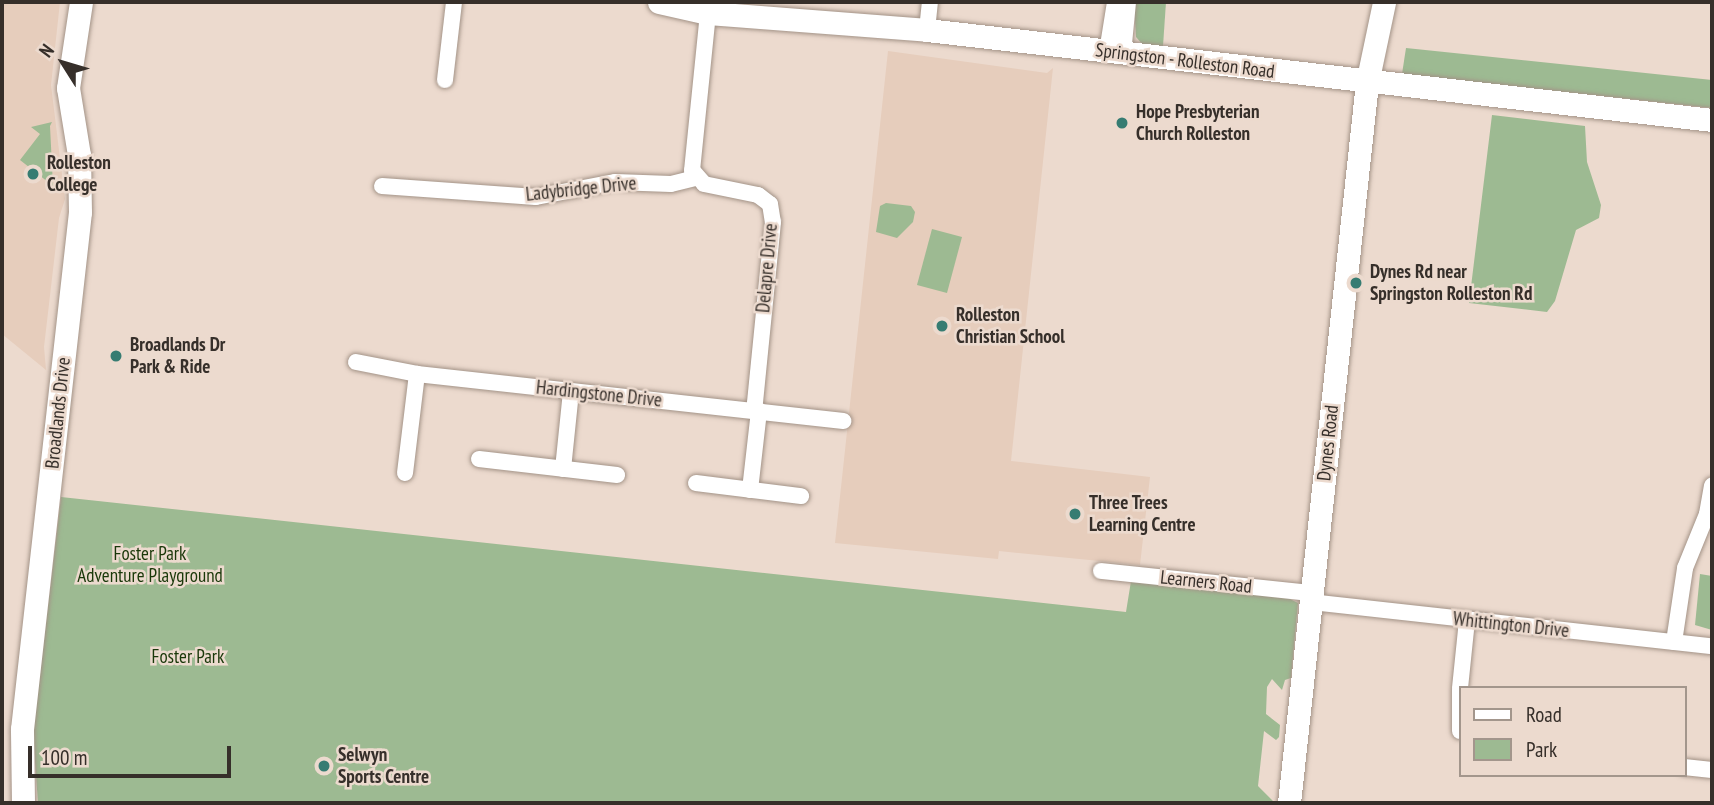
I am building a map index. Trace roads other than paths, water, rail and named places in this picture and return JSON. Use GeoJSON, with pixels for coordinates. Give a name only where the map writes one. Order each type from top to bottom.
{"type":"FeatureCollection","features":[{"type":"Feature","properties":{"kind":"main road","name":"Springston - Rolleston Road"},"geometry":{"type":"LineString","coordinates":[[659,2],[708,13],[927,30],[1367,83],[1712,120]]}},
{"type":"Feature","properties":{"kind":"main road","name":"Dynes Road"},"geometry":{"type":"LineString","coordinates":[[1289,803],[1367,83],[1384,2]]}},
{"type":"Feature","properties":{"kind":"main road","name":"Broadlands Drive"},"geometry":{"type":"LineString","coordinates":[[23,803],[21,739],[80,212],[79,155],[68,93],[76,9]]}},
{"type":"Feature","properties":{"kind":"street"},"geometry":{"type":"LineString","coordinates":[[445,80],[454,2]]}},
{"type":"Feature","properties":{"kind":"street"},"geometry":{"type":"LineString","coordinates":[[927,30],[930,2]]}},
{"type":"Feature","properties":{"kind":"street"},"geometry":{"type":"LineString","coordinates":[[1115,2],[1115,53]]}},
{"type":"Feature","properties":{"kind":"street"},"geometry":{"type":"LineString","coordinates":[[1115,53],[1128,2]]}},
{"type":"Feature","properties":{"kind":"street"},"geometry":{"type":"LineString","coordinates":[[695,178],[692,154],[708,13]]}},
{"type":"Feature","properties":{"kind":"street","name":"Ladybridge Drive"},"geometry":{"type":"LineString","coordinates":[[382,186],[536,197],[615,182],[671,184],[695,178]]}},
{"type":"Feature","properties":{"kind":"street","name":"Delapre Drive"},"geometry":{"type":"LineString","coordinates":[[695,178],[716,189],[758,195],[770,204],[773,222],[756,411]]}},
{"type":"Feature","properties":{"kind":"street","name":"Hardingstone Drive"},"geometry":{"type":"LineString","coordinates":[[356,362],[417,374],[843,421]]}},
{"type":"Feature","properties":{"kind":"street"},"geometry":{"type":"LineString","coordinates":[[405,473],[417,374]]}},
{"type":"Feature","properties":{"kind":"street"},"geometry":{"type":"LineString","coordinates":[[563,469],[571,391]]}},
{"type":"Feature","properties":{"kind":"street"},"geometry":{"type":"LineString","coordinates":[[750,489],[756,411]]}},
{"type":"Feature","properties":{"kind":"street"},"geometry":{"type":"LineString","coordinates":[[479,459],[617,474]]}},
{"type":"Feature","properties":{"kind":"street"},"geometry":{"type":"LineString","coordinates":[[696,483],[801,496]]}},
{"type":"Feature","properties":{"kind":"street"},"geometry":{"type":"LineString","coordinates":[[1674,642],[1685,569],[1707,514],[1712,485]]}},
{"type":"Feature","properties":{"kind":"street","name":"Learners Road"},"geometry":{"type":"LineString","coordinates":[[1101,571],[1311,598]]}},
{"type":"Feature","properties":{"kind":"street","name":"Whittington Drive"},"geometry":{"type":"LineString","coordinates":[[1311,598],[1466,620],[1712,646]]}},
{"type":"Feature","properties":{"kind":"street"},"geometry":{"type":"LineString","coordinates":[[1460,686],[1466,620]]}},
{"type":"Feature","properties":{"kind":"street"},"geometry":{"type":"LineString","coordinates":[[1686,767],[1712,770]]}},
{"type":"Feature","properties":{"kind":"place","name":"Hope Presbyterian Church Rolleston"},"geometry":{"type":"Point","coordinates":[1122,123]}},
{"type":"Feature","properties":{"kind":"place","name":"Rolleston College"},"geometry":{"type":"Point","coordinates":[33,174]}},
{"type":"Feature","properties":{"kind":"place","name":"Dynes Rd near Springston Rolleston Rd"},"geometry":{"type":"Point","coordinates":[1356,283]}},
{"type":"Feature","properties":{"kind":"place","name":"Rolleston Christian School"},"geometry":{"type":"Point","coordinates":[942,326]}},
{"type":"Feature","properties":{"kind":"place","name":"Broadlands Dr Park & Ride"},"geometry":{"type":"Point","coordinates":[116,356]}},
{"type":"Feature","properties":{"kind":"place","name":"Three Trees Learning Centre"},"geometry":{"type":"Point","coordinates":[1075,514]}},
{"type":"Feature","properties":{"kind":"place","name":"Selwyn Sports Centre"},"geometry":{"type":"Point","coordinates":[324,766]}},
{"type":"Feature","properties":{"kind":"park label","name":"Foster Park Adventure Playground"},"geometry":{"type":"Point","coordinates":[150,565]}},
{"type":"Feature","properties":{"kind":"park label","name":"Foster Park"},"geometry":{"type":"Point","coordinates":[188,657]}}]}
